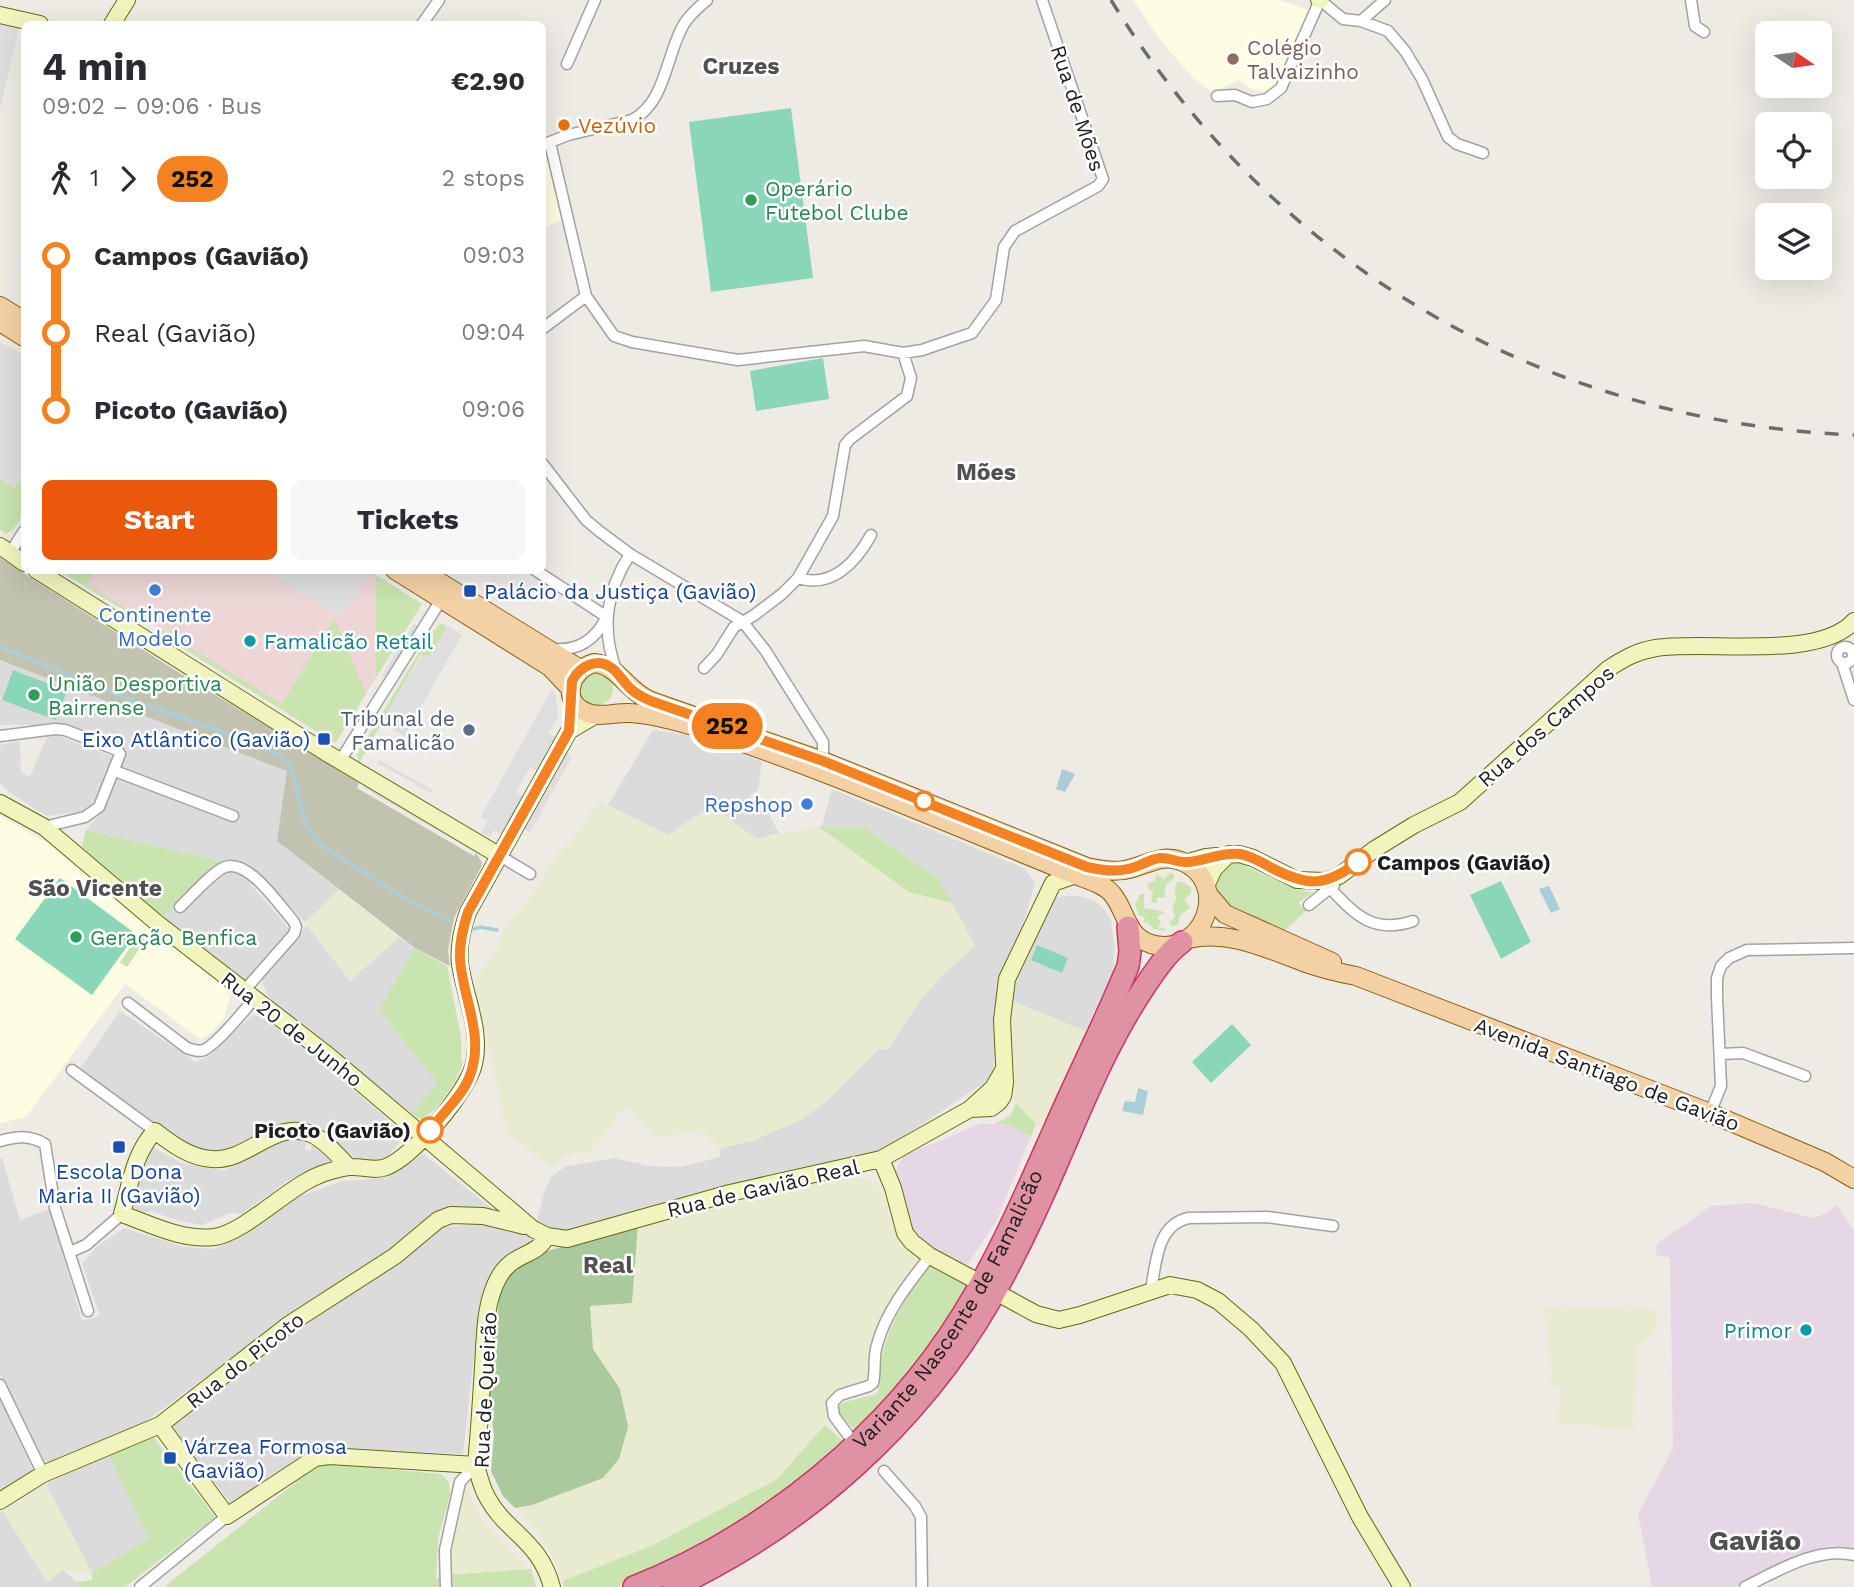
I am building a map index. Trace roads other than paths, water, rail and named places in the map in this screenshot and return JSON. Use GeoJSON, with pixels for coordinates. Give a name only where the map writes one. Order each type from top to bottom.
{"type":"FeatureCollection","features":[{"type":"Feature","properties":{"kind":"highway","name":"Variante Nascente de Famalicão"},"geometry":{"type":"LineString","coordinates":[[635,1587],[736,1536],[804,1488],[863,1436],[934,1355],[962,1316],[990,1267],[1128,966],[1130,952],[1124,919]]}},
{"type":"Feature","properties":{"kind":"highway","name":"Variante Nascente de Famalicão"},"geometry":{"type":"LineString","coordinates":[[674,1587],[758,1540],[800,1512],[836,1483],[874,1449],[947,1366],[990,1301],[1019,1245],[1112,1041],[1168,952],[1185,941]]}},
{"type":"Feature","properties":{"kind":"main road"},"geometry":{"type":"LineString","coordinates":[[0,306],[21,319]]}},
{"type":"Feature","properties":{"kind":"main road"},"geometry":{"type":"LineString","coordinates":[[0,322],[21,335]]}},
{"type":"Feature","properties":{"kind":"main road"},"geometry":{"type":"LineString","coordinates":[[401,574],[550,667],[572,693],[581,709],[600,714],[639,714],[690,726],[830,775],[1076,875],[1108,890],[1124,919],[1146,942],[1170,946],[1185,941],[1198,931],[1205,919],[1208,907],[1207,890],[1194,869],[1185,863],[1161,858],[1125,870],[1106,871],[1087,867],[823,761],[651,701],[634,692],[603,664],[594,663],[580,669],[572,681],[572,693]]}},
{"type":"Feature","properties":{"kind":"main road"},"geometry":{"type":"LineString","coordinates":[[426,574],[580,669]]}},
{"type":"Feature","properties":{"kind":"main road"},"geometry":{"type":"LineString","coordinates":[[600,714],[618,704],[622,696],[618,675]]}},
{"type":"Feature","properties":{"kind":"main road"},"geometry":{"type":"LineString","coordinates":[[1124,919],[1120,898],[1123,886],[1139,866]]}},
{"type":"Feature","properties":{"kind":"main road","name":"Avenida Santiago de Gavião"},"geometry":{"type":"LineString","coordinates":[[1207,890],[1225,914],[1317,954],[1356,976]]}},
{"type":"Feature","properties":{"kind":"main road","name":"Avenida Santiago de Gavião"},"geometry":{"type":"LineString","coordinates":[[1185,941],[1202,936],[1229,937],[1312,965],[1356,976],[1710,1113],[1825,1162],[1854,1179]]}},
{"type":"Feature","properties":{"kind":"street"},"geometry":{"type":"LineString","coordinates":[[114,21],[127,0]]}},
{"type":"Feature","properties":{"kind":"street"},"geometry":{"type":"LineString","coordinates":[[424,21],[439,0]]}},
{"type":"Feature","properties":{"kind":"street"},"geometry":{"type":"LineString","coordinates":[[567,64],[594,0]]}},
{"type":"Feature","properties":{"kind":"street"},"geometry":{"type":"LineString","coordinates":[[704,668],[717,654],[734,627],[782,594],[798,578],[833,516],[845,445],[907,396],[911,378],[903,353],[864,346],[738,360],[632,342],[614,336],[586,296],[546,144],[639,116],[647,108],[660,85],[683,25],[707,0]]}},
{"type":"Feature","properties":{"kind":"street","name":"Rua de Mões"},"geometry":{"type":"LineString","coordinates":[[903,353],[922,350],[972,333],[996,300],[1004,247],[1015,231],[1098,186],[1103,179],[1042,0]]}},
{"type":"Feature","properties":{"kind":"street"},"geometry":{"type":"LineString","coordinates":[[1217,96],[1235,95],[1252,102],[1267,99],[1281,88],[1320,0],[1343,19],[1361,20],[1388,31],[1405,51],[1422,79],[1448,137],[1457,144],[1483,153]]}},
{"type":"Feature","properties":{"kind":"street"},"geometry":{"type":"LineString","coordinates":[[1361,20],[1385,0]]}},
{"type":"Feature","properties":{"kind":"street"},"geometry":{"type":"LineString","coordinates":[[1691,0],[1695,26],[1704,32]]}},
{"type":"Feature","properties":{"kind":"street"},"geometry":{"type":"LineString","coordinates":[[0,15],[27,21]]}},
{"type":"Feature","properties":{"kind":"street"},"geometry":{"type":"LineString","coordinates":[[546,326],[586,296]]}},
{"type":"Feature","properties":{"kind":"street"},"geometry":{"type":"LineString","coordinates":[[546,468],[586,520],[631,554],[742,621],[765,650],[823,742],[823,761]]}},
{"type":"Feature","properties":{"kind":"street"},"geometry":{"type":"LineString","coordinates":[[21,534],[5,550],[21,561]]}},
{"type":"Feature","properties":{"kind":"street"},"geometry":{"type":"LineString","coordinates":[[798,578],[817,581],[839,573],[848,566],[872,535]]}},
{"type":"Feature","properties":{"kind":"street"},"geometry":{"type":"LineString","coordinates":[[618,675],[607,644],[607,617],[614,583],[631,554]]}},
{"type":"Feature","properties":{"kind":"street"},"geometry":{"type":"LineString","coordinates":[[42,574],[340,761],[530,874]]}},
{"type":"Feature","properties":{"kind":"street"},"geometry":{"type":"LineString","coordinates":[[541,574],[607,617]]}},
{"type":"Feature","properties":{"kind":"street"},"geometry":{"type":"LineString","coordinates":[[340,761],[441,600]]}},
{"type":"Feature","properties":{"kind":"street"},"geometry":{"type":"LineString","coordinates":[[545,648],[563,650],[580,646],[601,628],[607,617]]}},
{"type":"Feature","properties":{"kind":"street","name":"Rua dos Campos"},"geometry":{"type":"LineString","coordinates":[[1309,905],[1332,882],[1375,849],[1414,825],[1460,802],[1608,669],[1625,657],[1657,648],[1791,645],[1839,632],[1854,621]]}},
{"type":"Feature","properties":{"kind":"street"},"geometry":{"type":"LineString","coordinates":[[1819,639],[1840,659],[1850,663],[1852,653],[1839,632]]}},
{"type":"Feature","properties":{"kind":"street"},"geometry":{"type":"LineString","coordinates":[[1840,659],[1854,700]]}},
{"type":"Feature","properties":{"kind":"street"},"geometry":{"type":"LineString","coordinates":[[122,1214],[194,1237],[217,1237],[233,1230],[311,1178],[349,1167],[376,1170],[388,1167],[426,1136],[460,1094],[474,1063],[475,1035],[460,963],[462,930],[468,912],[569,731],[572,693]]}},
{"type":"Feature","properties":{"kind":"street"},"geometry":{"type":"LineString","coordinates":[[569,731],[600,714]]}},
{"type":"Feature","properties":{"kind":"street"},"geometry":{"type":"LineString","coordinates":[[0,736],[46,729],[65,730],[119,752],[120,758],[104,800],[93,813],[44,827]]}},
{"type":"Feature","properties":{"kind":"street"},"geometry":{"type":"LineString","coordinates":[[115,771],[233,816]]}},
{"type":"Feature","properties":{"kind":"street","name":"Rua 20 de Junho"},"geometry":{"type":"LineString","coordinates":[[0,803],[44,827],[157,923],[318,1047],[540,1232]]}},
{"type":"Feature","properties":{"kind":"street"},"geometry":{"type":"LineString","coordinates":[[1207,890],[1214,869],[1229,854]]}},
{"type":"Feature","properties":{"kind":"street"},"geometry":{"type":"LineString","coordinates":[[1185,863],[1229,854],[1253,858],[1297,880],[1332,882],[1352,912],[1370,923],[1397,926],[1413,921]]}},
{"type":"Feature","properties":{"kind":"street"},"geometry":{"type":"LineString","coordinates":[[1044,862],[1053,883],[1076,875]]}},
{"type":"Feature","properties":{"kind":"street"},"geometry":{"type":"LineString","coordinates":[[128,1003],[187,1048],[204,1050],[212,1044],[296,928],[294,922],[249,871],[233,865],[222,867],[180,907]]}},
{"type":"Feature","properties":{"kind":"street","name":"Rua de Gavião Real"},"geometry":{"type":"LineString","coordinates":[[540,1232],[567,1239],[730,1193],[881,1159],[970,1109],[984,1110],[994,1106],[1004,1069],[1002,1020],[1007,979],[1053,883]]}},
{"type":"Feature","properties":{"kind":"street"},"geometry":{"type":"LineString","coordinates":[[1710,1113],[1721,1086],[1717,978],[1721,967],[1729,958],[1747,950],[1854,948]]}},
{"type":"Feature","properties":{"kind":"street"},"geometry":{"type":"LineString","coordinates":[[1721,1054],[1743,1054],[1805,1076]]}},
{"type":"Feature","properties":{"kind":"street"},"geometry":{"type":"LineString","coordinates":[[72,1070],[176,1147],[210,1160],[226,1159],[285,1131],[305,1132],[328,1145],[349,1167]]}},
{"type":"Feature","properties":{"kind":"street"},"geometry":{"type":"LineString","coordinates":[[70,1252],[86,1245],[122,1214],[137,1158],[145,1142],[155,1131]]}},
{"type":"Feature","properties":{"kind":"street"},"geometry":{"type":"LineString","coordinates":[[0,1140],[18,1136],[45,1144],[55,1208],[88,1311]]}},
{"type":"Feature","properties":{"kind":"street"},"geometry":{"type":"LineString","coordinates":[[881,1159],[893,1188],[905,1233],[930,1256],[972,1279]]}},
{"type":"Feature","properties":{"kind":"street","name":"Rua do Picoto"},"geometry":{"type":"LineString","coordinates":[[483,1216],[506,1206]]}},
{"type":"Feature","properties":{"kind":"street","name":"Rua do Picoto"},"geometry":{"type":"LineString","coordinates":[[0,1501],[43,1474],[160,1425],[288,1325],[395,1256],[438,1220],[451,1215],[483,1216],[540,1232]]}},
{"type":"Feature","properties":{"kind":"street"},"geometry":{"type":"LineString","coordinates":[[1151,1290],[1163,1237],[1177,1221],[1189,1218],[1267,1217],[1333,1226]]}},
{"type":"Feature","properties":{"kind":"street","name":"Rua de Queirão"},"geometry":{"type":"LineString","coordinates":[[540,1232],[538,1248],[513,1259],[491,1293],[485,1339],[477,1465],[480,1482],[488,1499],[539,1555],[552,1587]]}},
{"type":"Feature","properties":{"kind":"street"},"geometry":{"type":"LineString","coordinates":[[848,1435],[832,1413],[833,1401],[840,1395],[873,1383],[876,1346],[881,1332],[899,1297],[930,1256]]}},
{"type":"Feature","properties":{"kind":"street"},"geometry":{"type":"LineString","coordinates":[[1005,1297],[1036,1314],[1059,1320],[1151,1290],[1177,1285],[1210,1296],[1251,1329],[1272,1350],[1289,1373],[1360,1517],[1402,1587]]}},
{"type":"Feature","properties":{"kind":"street"},"geometry":{"type":"LineString","coordinates":[[0,1385],[43,1474]]}},
{"type":"Feature","properties":{"kind":"street"},"geometry":{"type":"LineString","coordinates":[[160,1425],[227,1516]]}},
{"type":"Feature","properties":{"kind":"street"},"geometry":{"type":"LineString","coordinates":[[140,1587],[227,1516],[306,1461],[329,1456],[477,1465]]}},
{"type":"Feature","properties":{"kind":"street"},"geometry":{"type":"LineString","coordinates":[[446,1587],[444,1550],[460,1482],[477,1465]]}},
{"type":"Feature","properties":{"kind":"street"},"geometry":{"type":"LineString","coordinates":[[884,1471],[915,1506],[921,1517],[922,1587]]}},
{"type":"Feature","properties":{"kind":"street"},"geometry":{"type":"LineString","coordinates":[[1831,1553],[1854,1564]]}},
{"type":"Feature","properties":{"kind":"street"},"geometry":{"type":"LineString","coordinates":[[1745,1587],[1820,1555],[1854,1555]]}},
{"type":"Feature","properties":{"kind":"water"},"geometry":{"type":"Polygon","coordinates":[[[1062,769],[1075,774],[1065,792],[1056,789],[1062,769]]]}},
{"type":"Feature","properties":{"kind":"water"},"geometry":{"type":"Polygon","coordinates":[[[1549,886],[1560,909],[1551,913],[1539,889],[1549,886]]]}},
{"type":"Feature","properties":{"kind":"water"},"geometry":{"type":"Polygon","coordinates":[[[1138,1088],[1148,1091],[1143,1115],[1122,1111],[1125,1101],[1135,1102],[1138,1088]]]}},
{"type":"Feature","properties":{"kind":"waterway"},"geometry":{"type":"LineString","coordinates":[[0,647],[134,701],[248,741],[282,757],[293,775],[306,825],[322,846],[406,899],[449,920]]}},
{"type":"Feature","properties":{"kind":"waterway"},"geometry":{"type":"LineString","coordinates":[[474,929],[480,927],[497,930]]}},
{"type":"Feature","properties":{"kind":"railway"},"geometry":{"type":"LineString","coordinates":[[1111,0],[1177,94],[1252,178],[1336,251],[1427,312],[1525,362],[1630,399],[1740,423],[1854,435]]}},
{"type":"Feature","properties":{"kind":"place","name":"Colégio Talvaizinho"},"geometry":{"type":"Point","coordinates":[1233,59]}},
{"type":"Feature","properties":{"kind":"place","name":"Vezúvio"},"geometry":{"type":"Point","coordinates":[564,125]}},
{"type":"Feature","properties":{"kind":"place","name":"Operário Futebol Clube"},"geometry":{"type":"Point","coordinates":[751,200]}},
{"type":"Feature","properties":{"kind":"place","name":"Continente Modelo"},"geometry":{"type":"Point","coordinates":[155,590]}},
{"type":"Feature","properties":{"kind":"place","name":"Palácio da Justiça (Gavião)"},"geometry":{"type":"Point","coordinates":[470,591]}},
{"type":"Feature","properties":{"kind":"place","name":"Famalicão Retail"},"geometry":{"type":"Point","coordinates":[250,641]}},
{"type":"Feature","properties":{"kind":"place","name":"União Desportiva Bairrense"},"geometry":{"type":"Point","coordinates":[34,695]}},
{"type":"Feature","properties":{"kind":"place","name":"Tribunal de Famalicão"},"geometry":{"type":"Point","coordinates":[469,730]}},
{"type":"Feature","properties":{"kind":"place","name":"Eixo Atlântico (Gavião)"},"geometry":{"type":"Point","coordinates":[324,739]}},
{"type":"Feature","properties":{"kind":"place","name":"Repshop"},"geometry":{"type":"Point","coordinates":[807,804]}},
{"type":"Feature","properties":{"kind":"place","name":"Campos (Gavião)"},"geometry":{"type":"Point","coordinates":[1358,862]}},
{"type":"Feature","properties":{"kind":"place","name":"Geração Benfica"},"geometry":{"type":"Point","coordinates":[76,937]}},
{"type":"Feature","properties":{"kind":"place","name":"Picoto (Gavião)"},"geometry":{"type":"Point","coordinates":[430,1130]}},
{"type":"Feature","properties":{"kind":"place","name":"Escola Dona Maria II (Gavião)"},"geometry":{"type":"Point","coordinates":[119,1147]}},
{"type":"Feature","properties":{"kind":"place","name":"Primor"},"geometry":{"type":"Point","coordinates":[1806,1330]}},
{"type":"Feature","properties":{"kind":"place","name":"Várzea Formosa (Gavião)"},"geometry":{"type":"Point","coordinates":[170,1458]}},
{"type":"Feature","properties":{"kind":"district","name":"Cruzes"},"geometry":{"type":"Point","coordinates":[741,66]}},
{"type":"Feature","properties":{"kind":"district","name":"Mões"},"geometry":{"type":"Point","coordinates":[986,472]}},
{"type":"Feature","properties":{"kind":"district","name":"São Vicente"},"geometry":{"type":"Point","coordinates":[95,888]}},
{"type":"Feature","properties":{"kind":"district","name":"Real"},"geometry":{"type":"Point","coordinates":[608,1265]}},
{"type":"Feature","properties":{"kind":"district","name":"Gavião"},"geometry":{"type":"Point","coordinates":[1755,1540]}}]}
